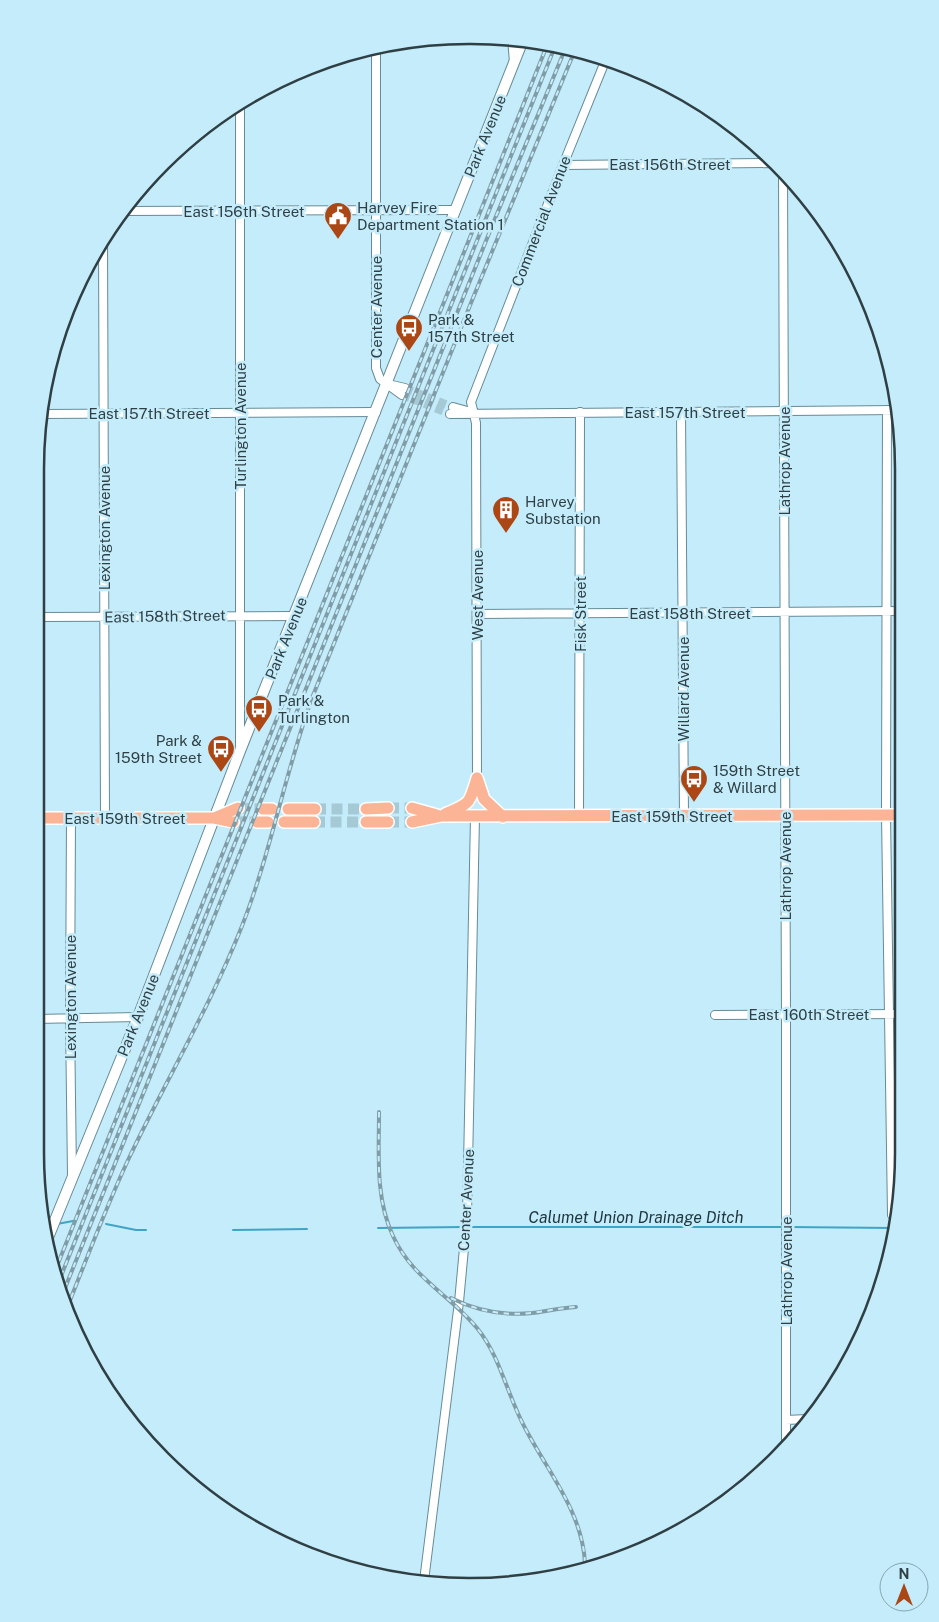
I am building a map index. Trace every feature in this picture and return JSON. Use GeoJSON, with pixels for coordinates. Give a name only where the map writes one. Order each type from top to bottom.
{"type":"FeatureCollection","features":[{"type":"Feature","properties":{"kind":"main road"},"geometry":{"type":"LineString","coordinates":[[441,816],[469,802],[477,778]]}},
{"type":"Feature","properties":{"kind":"main road"},"geometry":{"type":"LineString","coordinates":[[477,778],[484,799],[503,817]]}},
{"type":"Feature","properties":{"kind":"main road","name":"East 159th Street"},"geometry":{"type":"LineString","coordinates":[[214,818],[238,808]]}},
{"type":"Feature","properties":{"kind":"main road"},"geometry":{"type":"LineString","coordinates":[[366,809],[388,808]]}},
{"type":"Feature","properties":{"kind":"main road","name":"East 159th Street"},"geometry":{"type":"LineString","coordinates":[[412,808],[441,816]]}},
{"type":"Feature","properties":{"kind":"main road"},"geometry":{"type":"LineString","coordinates":[[288,809],[315,809]]}},
{"type":"Feature","properties":{"kind":"main road","name":"East 159th Street"},"geometry":{"type":"LineString","coordinates":[[412,822],[441,816],[895,815]]}},
{"type":"Feature","properties":{"kind":"main road","name":"East 159th Street"},"geometry":{"type":"LineString","coordinates":[[44,818],[214,818],[233,822]]}},
{"type":"Feature","properties":{"kind":"main road"},"geometry":{"type":"LineString","coordinates":[[284,822],[314,822]]}},
{"type":"Feature","properties":{"kind":"main road"},"geometry":{"type":"LineString","coordinates":[[366,822],[388,822]]}},
{"type":"Feature","properties":{"kind":"street"},"geometry":{"type":"LineString","coordinates":[[513,46],[514,63]]}},
{"type":"Feature","properties":{"kind":"street","name":"Park Avenue"},"geometry":{"type":"LineString","coordinates":[[51,1230],[138,1017],[240,751],[520,47]]}},
{"type":"Feature","properties":{"kind":"street","name":"Center Avenue"},"geometry":{"type":"LineString","coordinates":[[376,54],[376,368],[380,378],[387,384]]}},
{"type":"Feature","properties":{"kind":"street","name":"Commercial Avenue"},"geometry":{"type":"LineString","coordinates":[[473,412],[471,402],[603,65]]}},
{"type":"Feature","properties":{"kind":"street","name":"Turlington Avenue"},"geometry":{"type":"LineString","coordinates":[[240,112],[240,751]]}},
{"type":"Feature","properties":{"kind":"street","name":"East 156th Street"},"geometry":{"type":"LineString","coordinates":[[563,165],[766,163]]}},
{"type":"Feature","properties":{"kind":"street","name":"Lathrop Avenue"},"geometry":{"type":"LineString","coordinates":[[783,181],[786,1437]]}},
{"type":"Feature","properties":{"kind":"street","name":"East 156th Street"},"geometry":{"type":"LineString","coordinates":[[131,211],[456,210]]}},
{"type":"Feature","properties":{"kind":"street","name":"Lexington Avenue"},"geometry":{"type":"LineString","coordinates":[[103,254],[105,818]]}},
{"type":"Feature","properties":{"kind":"street"},"geometry":{"type":"LineString","coordinates":[[387,384],[404,391]]}},
{"type":"Feature","properties":{"kind":"street","name":"East 157th Street"},"geometry":{"type":"LineString","coordinates":[[451,410],[473,412],[891,410]]}},
{"type":"Feature","properties":{"kind":"street"},"geometry":{"type":"LineString","coordinates":[[887,410],[886,815],[892,1209]]}},
{"type":"Feature","properties":{"kind":"street","name":"East 157th Street"},"geometry":{"type":"LineString","coordinates":[[47,414],[376,412]]}},
{"type":"Feature","properties":{"kind":"street","name":"West Avenue"},"geometry":{"type":"LineString","coordinates":[[473,412],[476,423],[477,778]]}},
{"type":"Feature","properties":{"kind":"street","name":"Fisk Street"},"geometry":{"type":"LineString","coordinates":[[579,816],[580,412]]}},
{"type":"Feature","properties":{"kind":"street","name":"Willard Avenue"},"geometry":{"type":"LineString","coordinates":[[682,412],[684,816]]}},
{"type":"Feature","properties":{"kind":"street","name":"East 158th Street"},"geometry":{"type":"LineString","coordinates":[[477,614],[895,611]]}},
{"type":"Feature","properties":{"kind":"street","name":"East 158th Street"},"geometry":{"type":"LineString","coordinates":[[44,617],[294,616]]}},
{"type":"Feature","properties":{"kind":"street","name":"Center Avenue"},"geometry":{"type":"LineString","coordinates":[[425,1576],[466,1237],[474,816]]}},
{"type":"Feature","properties":{"kind":"street","name":"Lexington Avenue"},"geometry":{"type":"LineString","coordinates":[[70,818],[72,1177]]}},
{"type":"Feature","properties":{"kind":"street","name":"East 160th Street"},"geometry":{"type":"LineString","coordinates":[[715,1015],[895,1014]]}},
{"type":"Feature","properties":{"kind":"street"},"geometry":{"type":"LineString","coordinates":[[44,1019],[138,1017]]}},
{"type":"Feature","properties":{"kind":"street"},"geometry":{"type":"LineString","coordinates":[[786,1420],[801,1420]]}},
{"type":"Feature","properties":{"kind":"waterway","name":"Calumet Union Drainage Ditch"},"geometry":{"type":"LineString","coordinates":[[57,1224],[73,1221]]}},
{"type":"Feature","properties":{"kind":"waterway","name":"Calumet Union Drainage Ditch"},"geometry":{"type":"LineString","coordinates":[[106,1224],[146,1230]]}},
{"type":"Feature","properties":{"kind":"waterway","name":"Calumet Union Drainage Ditch"},"geometry":{"type":"LineString","coordinates":[[378,1228],[463,1227]]}},
{"type":"Feature","properties":{"kind":"waterway","name":"Calumet Union Drainage Ditch"},"geometry":{"type":"LineString","coordinates":[[468,1227],[783,1227]]}},
{"type":"Feature","properties":{"kind":"waterway","name":"Calumet Union Drainage Ditch"},"geometry":{"type":"LineString","coordinates":[[788,1227],[888,1228]]}},
{"type":"Feature","properties":{"kind":"waterway","name":"Calumet Union Drainage Ditch"},"geometry":{"type":"LineString","coordinates":[[233,1230],[307,1229]]}},
{"type":"Feature","properties":{"kind":"tunnel"},"geometry":{"type":"LineString","coordinates":[[405,388],[453,407]]}},
{"type":"Feature","properties":{"kind":"tunnel"},"geometry":{"type":"LineString","coordinates":[[402,395],[450,414]]}},
{"type":"Feature","properties":{"kind":"tunnel"},"geometry":{"type":"LineString","coordinates":[[238,808],[263,809]]}},
{"type":"Feature","properties":{"kind":"tunnel"},"geometry":{"type":"LineString","coordinates":[[388,808],[412,808]]}},
{"type":"Feature","properties":{"kind":"tunnel"},"geometry":{"type":"LineString","coordinates":[[315,809],[366,809]]}},
{"type":"Feature","properties":{"kind":"tunnel"},"geometry":{"type":"LineString","coordinates":[[233,822],[257,822]]}},
{"type":"Feature","properties":{"kind":"tunnel"},"geometry":{"type":"LineString","coordinates":[[314,822],[366,822]]}},
{"type":"Feature","properties":{"kind":"tunnel"},"geometry":{"type":"LineString","coordinates":[[388,822],[412,822]]}},
{"type":"Feature","properties":{"kind":"railway"},"geometry":{"type":"LineString","coordinates":[[58,1263],[545,51]]}},
{"type":"Feature","properties":{"kind":"railway"},"geometry":{"type":"LineString","coordinates":[[62,1275],[553,52]]}},
{"type":"Feature","properties":{"kind":"railway"},"geometry":{"type":"LineString","coordinates":[[65,1287],[492,226],[563,54]]}},
{"type":"Feature","properties":{"kind":"railway"},"geometry":{"type":"LineString","coordinates":[[70,1300],[129,1158],[202,1014],[242,926],[261,870],[302,726],[312,698],[572,56]]}},
{"type":"Feature","properties":{"kind":"railway"},"geometry":{"type":"LineString","coordinates":[[379,1112],[379,1175],[383,1206],[393,1236],[410,1263],[466,1316],[485,1339],[524,1426],[571,1509],[583,1545],[585,1563]]}},
{"type":"Feature","properties":{"kind":"railway"},"geometry":{"type":"LineString","coordinates":[[451,1298],[481,1309],[511,1314],[576,1307]]}},
{"type":"Feature","properties":{"kind":"place","name":"Harvey Fire Department Station 1"},"geometry":{"type":"Point","coordinates":[338,240]}},
{"type":"Feature","properties":{"kind":"place","name":"Park & 157th Street"},"geometry":{"type":"Point","coordinates":[409,352]}},
{"type":"Feature","properties":{"kind":"place","name":"Harvey Substation"},"geometry":{"type":"Point","coordinates":[506,534]}},
{"type":"Feature","properties":{"kind":"place","name":"Park & Turlington"},"geometry":{"type":"Point","coordinates":[259,733]}},
{"type":"Feature","properties":{"kind":"place","name":"Park & 159th Street"},"geometry":{"type":"Point","coordinates":[221,773]}},
{"type":"Feature","properties":{"kind":"place","name":"159th Street & Willard"},"geometry":{"type":"Point","coordinates":[694,803]}}]}
